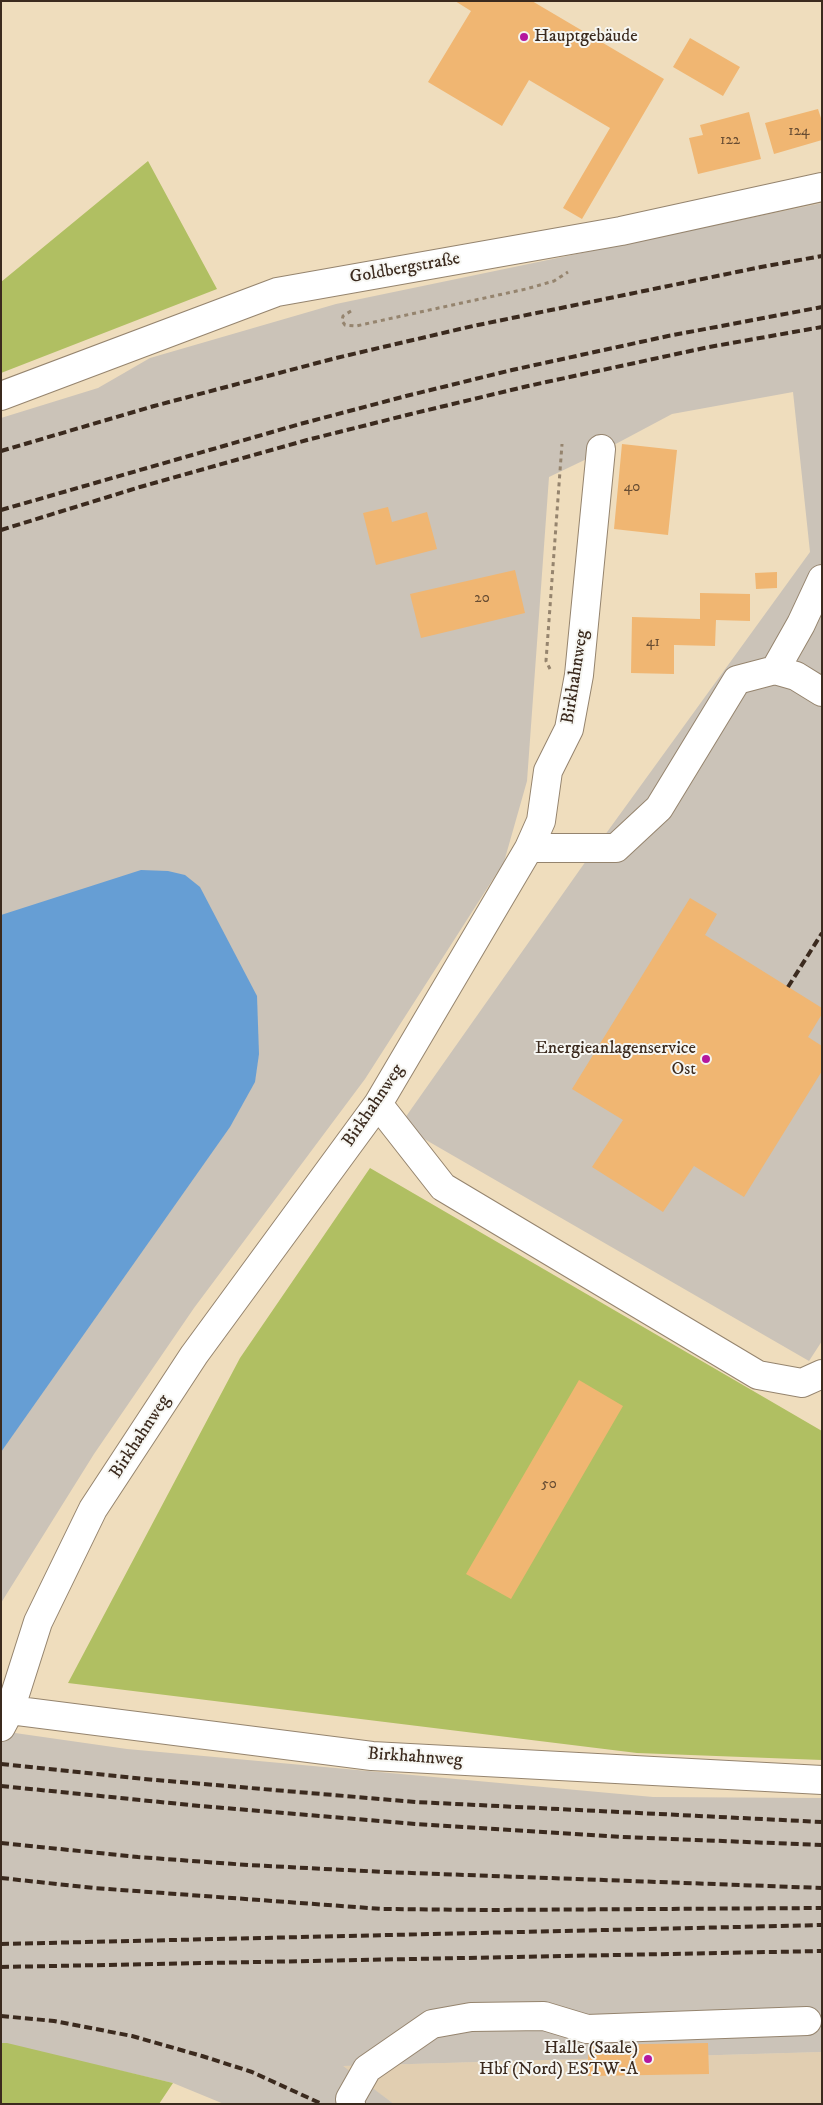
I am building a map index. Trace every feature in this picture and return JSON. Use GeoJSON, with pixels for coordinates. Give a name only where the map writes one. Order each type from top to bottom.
{"type":"FeatureCollection","features":[{"type":"Feature","properties":{"kind":"street","name":"Goldbergstraße"},"geometry":{"type":"LineString","coordinates":[[1,396],[277,292],[621,230],[822,187]]}},
{"type":"Feature","properties":{"kind":"street","name":"Birkhahnweg"},"geometry":{"type":"LineString","coordinates":[[601,449],[579,675],[569,729],[548,771],[541,821],[529,848],[378,1104],[194,1355],[93,1509],[38,1622],[6,1719],[372,1756],[822,1780]]}},
{"type":"Feature","properties":{"kind":"street"},"geometry":{"type":"LineString","coordinates":[[775,670],[801,624],[822,579]]}},
{"type":"Feature","properties":{"kind":"street"},"geometry":{"type":"LineString","coordinates":[[529,848],[616,848],[659,808],[737,680],[775,670],[796,676],[822,692]]}},
{"type":"Feature","properties":{"kind":"street"},"geometry":{"type":"LineString","coordinates":[[378,1104],[443,1187],[758,1375],[802,1383],[822,1374]]}},
{"type":"Feature","properties":{"kind":"street"},"geometry":{"type":"LineString","coordinates":[[351,2104],[350,2099],[367,2069],[432,2024],[461,2019],[544,2016],[587,2028],[807,2020]]}},
{"type":"Feature","properties":{"kind":"path"},"geometry":{"type":"LineString","coordinates":[[358,310],[348,312],[343,316],[342,320],[345,325],[356,326],[526,292],[554,282]]}},
{"type":"Feature","properties":{"kind":"shaded area"},"geometry":{"type":"Polygon","coordinates":[[[822,203],[822,1341],[809,1361],[400,1125],[581,868],[810,552],[793,392],[672,414],[549,477],[527,781],[504,862],[365,1079],[194,1308],[94,1454],[1,1603],[1,418],[98,388],[150,358],[336,304],[822,203]]]}},
{"type":"Feature","properties":{"kind":"shaded area"},"geometry":{"type":"Polygon","coordinates":[[[1,1731],[127,1749],[653,1797],[822,1798],[822,2052],[343,2066],[394,2104],[224,2104],[173,2083],[1,2043],[1,1731]]]}},
{"type":"Feature","properties":{"kind":"shaded area"},"geometry":{"type":"Polygon","coordinates":[[[822,2052],[822,2104],[394,2104],[341,2066],[822,2052]]]}},
{"type":"Feature","properties":{"kind":"green space"},"geometry":{"type":"Polygon","coordinates":[[[148,161],[217,289],[1,373],[1,282],[148,161]]]}},
{"type":"Feature","properties":{"kind":"green space"},"geometry":{"type":"Polygon","coordinates":[[[370,1168],[822,1431],[822,1760],[637,1753],[68,1683],[240,1358],[370,1168]]]}},
{"type":"Feature","properties":{"kind":"green space"},"geometry":{"type":"Polygon","coordinates":[[[1,2043],[173,2083],[159,2104],[1,2104],[1,2043]]]}},
{"type":"Feature","properties":{"kind":"water"},"geometry":{"type":"Polygon","coordinates":[[[141,870],[168,871],[185,875],[200,887],[257,996],[259,1054],[255,1082],[230,1127],[1,1452],[1,915],[141,870]]]}},
{"type":"Feature","properties":{"kind":"building","name":"Hauptgebäude"},"geometry":{"type":"Polygon","coordinates":[[[455,1],[532,1],[664,79],[582,219],[563,208],[610,128],[529,80],[502,126],[428,82],[471,11],[455,1]]]}},
{"type":"Feature","properties":{"kind":"building"},"geometry":{"type":"Polygon","coordinates":[[[690,38],[740,67],[723,96],[673,67],[690,38]]]}},
{"type":"Feature","properties":{"kind":"building"},"geometry":{"type":"Polygon","coordinates":[[[818,109],[822,121],[822,140],[774,154],[765,123],[818,109]]]}},
{"type":"Feature","properties":{"kind":"building"},"geometry":{"type":"Polygon","coordinates":[[[749,112],[761,159],[698,174],[689,138],[703,135],[700,125],[749,112]]]}},
{"type":"Feature","properties":{"kind":"building"},"geometry":{"type":"Polygon","coordinates":[[[622,444],[677,450],[668,535],[614,529],[622,444]]]}},
{"type":"Feature","properties":{"kind":"building"},"geometry":{"type":"Polygon","coordinates":[[[388,507],[392,522],[427,512],[437,549],[376,565],[363,513],[388,507]]]}},
{"type":"Feature","properties":{"kind":"building"},"geometry":{"type":"Polygon","coordinates":[[[515,570],[525,613],[421,638],[410,594],[515,570]]]}},
{"type":"Feature","properties":{"kind":"building"},"geometry":{"type":"Polygon","coordinates":[[[777,572],[777,588],[756,589],[755,573],[777,572]]]}},
{"type":"Feature","properties":{"kind":"building"},"geometry":{"type":"Polygon","coordinates":[[[700,593],[750,594],[750,621],[716,620],[715,646],[674,645],[674,674],[631,673],[632,617],[700,619],[700,593]]]}},
{"type":"Feature","properties":{"kind":"building","name":"Energieanlagenservice Ost"},"geometry":{"type":"Polygon","coordinates":[[[690,898],[717,914],[705,935],[822,1008],[822,1014],[808,1037],[822,1046],[822,1071],[744,1197],[694,1166],[663,1212],[592,1167],[623,1120],[572,1089],[690,898]]]}},
{"type":"Feature","properties":{"kind":"building"},"geometry":{"type":"Polygon","coordinates":[[[579,1380],[623,1406],[511,1599],[466,1574],[579,1380]]]}},
{"type":"Feature","properties":{"kind":"building","name":"Halle (Saale) Hbf (Nord) ESTW-A"},"geometry":{"type":"Polygon","coordinates":[[[708,2043],[709,2074],[588,2076],[588,2045],[708,2043]]]}},
{"type":"Feature","properties":{"kind":"railway"},"geometry":{"type":"LineString","coordinates":[[1,451],[154,406],[336,358],[473,326],[822,256]]}},
{"type":"Feature","properties":{"kind":"railway"},"geometry":{"type":"LineString","coordinates":[[1,510],[300,424],[406,396],[512,370],[668,336],[822,307]]}},
{"type":"Feature","properties":{"kind":"railway"},"geometry":{"type":"LineString","coordinates":[[1,530],[140,487],[307,440],[411,414],[528,386],[709,347],[822,327]]}},
{"type":"Feature","properties":{"kind":"railway"},"geometry":{"type":"LineString","coordinates":[[788,987],[822,933]]}},
{"type":"Feature","properties":{"kind":"railway"},"geometry":{"type":"LineString","coordinates":[[1,1764],[144,1779],[416,1802],[822,1822]]}},
{"type":"Feature","properties":{"kind":"railway"},"geometry":{"type":"LineString","coordinates":[[1,1786],[200,1806],[415,1824],[622,1837],[822,1845]]}},
{"type":"Feature","properties":{"kind":"railway"},"geometry":{"type":"LineString","coordinates":[[1,1843],[138,1857],[248,1865],[385,1872],[822,1888]]}},
{"type":"Feature","properties":{"kind":"railway"},"geometry":{"type":"LineString","coordinates":[[1,1878],[94,1888],[383,1909],[822,1908]]}},
{"type":"Feature","properties":{"kind":"railway"},"geometry":{"type":"LineString","coordinates":[[1,1944],[822,1925]]}},
{"type":"Feature","properties":{"kind":"railway"},"geometry":{"type":"LineString","coordinates":[[1,1967],[822,1951]]}},
{"type":"Feature","properties":{"kind":"railway"},"geometry":{"type":"LineString","coordinates":[[1,2016],[54,2021],[132,2036],[252,2072],[322,2104]]}},
{"type":"Feature","properties":{"kind":"place","name":"Hauptgebäude"},"geometry":{"type":"Point","coordinates":[524,37]}},
{"type":"Feature","properties":{"kind":"place","name":"Energieanlagenservice Ost"},"geometry":{"type":"Point","coordinates":[706,1059]}},
{"type":"Feature","properties":{"kind":"place","name":"Halle (Saale) Hbf (Nord) ESTW-A"},"geometry":{"type":"Point","coordinates":[648,2059]}}]}
